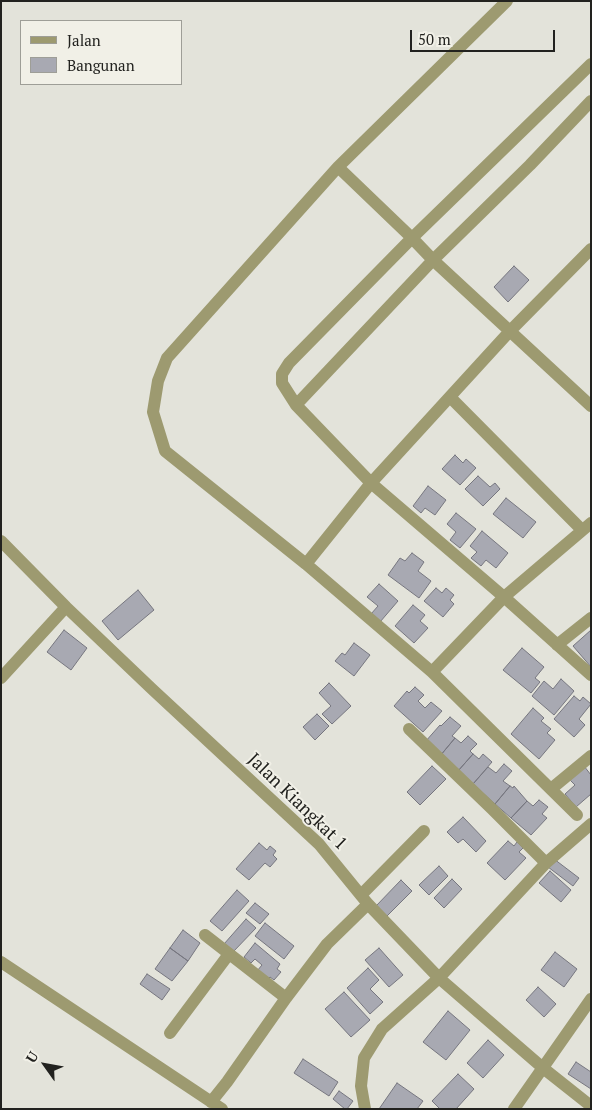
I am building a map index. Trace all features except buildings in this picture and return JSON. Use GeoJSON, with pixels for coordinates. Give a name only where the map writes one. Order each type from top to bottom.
{"type":"FeatureCollection","features":[{"type":"Feature","properties":{"kind":"street"},"geometry":{"type":"LineString","coordinates":[[507,1],[338,167],[167,358],[158,381],[153,412],[165,451],[306,564],[432,672],[578,815]]}},
{"type":"Feature","properties":{"kind":"street"},"geometry":{"type":"LineString","coordinates":[[591,64],[412,238],[290,362],[282,374],[282,383],[296,406],[371,483],[504,597],[591,675]]}},
{"type":"Feature","properties":{"kind":"street"},"geometry":{"type":"LineString","coordinates":[[296,406],[433,260],[530,165],[591,101]]}},
{"type":"Feature","properties":{"kind":"street"},"geometry":{"type":"LineString","coordinates":[[338,167],[433,260],[591,406]]}},
{"type":"Feature","properties":{"kind":"street"},"geometry":{"type":"LineString","coordinates":[[306,564],[371,483],[510,331],[590,252]]}},
{"type":"Feature","properties":{"kind":"street"},"geometry":{"type":"LineString","coordinates":[[432,672],[504,597],[586,526],[450,397]]}},
{"type":"Feature","properties":{"kind":"street","name":"Jalan Kiangkat 1"},"geometry":{"type":"LineString","coordinates":[[1,541],[66,607],[152,689],[319,844],[364,900],[439,978],[543,1068],[591,1106]]}},
{"type":"Feature","properties":{"kind":"street"},"geometry":{"type":"LineString","coordinates":[[1,678],[66,607]]}},
{"type":"Feature","properties":{"kind":"street"},"geometry":{"type":"LineString","coordinates":[[557,645],[591,618]]}},
{"type":"Feature","properties":{"kind":"street"},"geometry":{"type":"LineString","coordinates":[[408,729],[492,808],[546,863]]}},
{"type":"Feature","properties":{"kind":"street"},"geometry":{"type":"LineString","coordinates":[[551,789],[591,756]]}},
{"type":"Feature","properties":{"kind":"street"},"geometry":{"type":"LineString","coordinates":[[365,1109],[361,1086],[364,1058],[382,1029],[439,978],[546,863],[591,824]]}},
{"type":"Feature","properties":{"kind":"street"},"geometry":{"type":"LineString","coordinates":[[1,962],[216,1105],[233,1074],[286,998],[327,944],[424,831]]}},
{"type":"Feature","properties":{"kind":"street"},"geometry":{"type":"LineString","coordinates":[[205,935],[286,998]]}},
{"type":"Feature","properties":{"kind":"street"},"geometry":{"type":"LineString","coordinates":[[170,1033],[229,954]]}},
{"type":"Feature","properties":{"kind":"street"},"geometry":{"type":"LineString","coordinates":[[514,1109],[591,999]]}}]}
